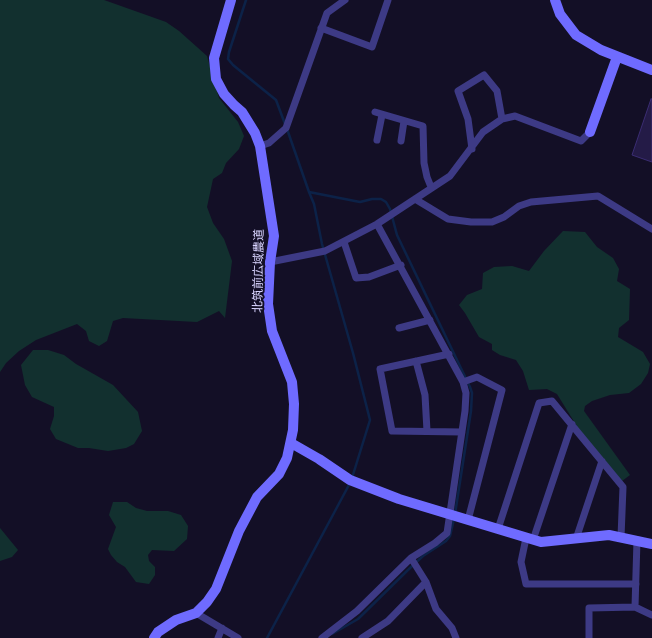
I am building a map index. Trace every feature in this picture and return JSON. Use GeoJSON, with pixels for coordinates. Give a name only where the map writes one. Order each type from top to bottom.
{"type":"FeatureCollection","features":[{"type":"Feature","properties":{"kind":"street","name":"北筑前広域農道"},"geometry":{"type":"LineString","coordinates":[[196,613],[216,589],[243,524],[257,497],[279,474],[287,458],[291,443],[294,404],[292,382],[272,331],[268,304],[270,262],[274,236],[260,146],[255,133],[242,112],[224,94],[216,78],[214,58],[231,0]]}},
{"type":"Feature","properties":{"kind":"street"},"geometry":{"type":"LineString","coordinates":[[260,146],[269,143],[286,128],[327,12],[345,0]]}},
{"type":"Feature","properties":{"kind":"street"},"geometry":{"type":"LineString","coordinates":[[321,28],[372,47],[388,0]]}},
{"type":"Feature","properties":{"kind":"street"},"geometry":{"type":"LineString","coordinates":[[555,0],[560,14],[576,35],[601,50],[652,70]]}},
{"type":"Feature","properties":{"kind":"street"},"geometry":{"type":"LineString","coordinates":[[270,262],[325,251],[377,224],[450,176],[483,132],[502,119],[515,116],[581,141],[590,132],[617,57]]}},
{"type":"Feature","properties":{"kind":"street"},"geometry":{"type":"LineString","coordinates":[[472,149],[468,119],[458,91],[484,75],[497,91],[502,119]]}},
{"type":"Feature","properties":{"kind":"street"},"geometry":{"type":"LineString","coordinates":[[377,140],[379,113],[423,126],[424,163],[431,188]]}},
{"type":"Feature","properties":{"kind":"street"},"geometry":{"type":"LineString","coordinates":[[401,141],[404,121]]}},
{"type":"Feature","properties":{"kind":"street"},"geometry":{"type":"LineString","coordinates":[[415,199],[448,219],[492,222],[504,217],[519,206],[530,202],[598,196],[652,229]]}},
{"type":"Feature","properties":{"kind":"street"},"geometry":{"type":"LineString","coordinates":[[322,638],[358,611],[411,558],[447,533],[462,432],[466,393],[463,382],[377,224]]}},
{"type":"Feature","properties":{"kind":"street"},"geometry":{"type":"LineString","coordinates":[[344,242],[356,278],[369,277],[401,266]]}},
{"type":"Feature","properties":{"kind":"street"},"geometry":{"type":"LineString","coordinates":[[399,328],[430,320]]}},
{"type":"Feature","properties":{"kind":"street"},"geometry":{"type":"LineString","coordinates":[[449,354],[380,369],[392,431],[462,432]]}},
{"type":"Feature","properties":{"kind":"street"},"geometry":{"type":"LineString","coordinates":[[416,361],[426,394],[426,431]]}},
{"type":"Feature","properties":{"kind":"street"},"geometry":{"type":"LineString","coordinates":[[463,382],[477,377],[502,390],[468,520]]}},
{"type":"Feature","properties":{"kind":"street"},"geometry":{"type":"LineString","coordinates":[[498,529],[539,403],[552,401],[623,487],[621,537]]}},
{"type":"Feature","properties":{"kind":"street"},"geometry":{"type":"LineString","coordinates":[[572,424],[521,562],[526,584],[636,584]]}},
{"type":"Feature","properties":{"kind":"street"},"geometry":{"type":"LineString","coordinates":[[291,443],[350,480],[398,499],[529,539],[541,542],[609,535],[652,544]]}},
{"type":"Feature","properties":{"kind":"street"},"geometry":{"type":"LineString","coordinates":[[576,538],[602,461]]}},
{"type":"Feature","properties":{"kind":"street"},"geometry":{"type":"LineString","coordinates":[[635,607],[637,540]]}},
{"type":"Feature","properties":{"kind":"street"},"geometry":{"type":"LineString","coordinates":[[411,558],[426,582],[436,609],[452,628],[456,638]]}},
{"type":"Feature","properties":{"kind":"street"},"geometry":{"type":"LineString","coordinates":[[362,638],[388,621],[426,582]]}},
{"type":"Feature","properties":{"kind":"street"},"geometry":{"type":"LineString","coordinates":[[588,638],[589,608],[635,607],[652,615]]}},
{"type":"Feature","properties":{"kind":"street"},"geometry":{"type":"LineString","coordinates":[[154,638],[158,632],[176,620],[196,613],[238,638]]}},
{"type":"Feature","properties":{"kind":"street"},"geometry":{"type":"LineString","coordinates":[[218,638],[222,628]]}},
{"type":"Feature","properties":{"kind":"green space"},"geometry":{"type":"Polygon","coordinates":[[[0,0],[104,0],[166,22],[207,56],[219,98],[238,122],[244,136],[239,149],[226,163],[222,173],[213,179],[207,207],[213,223],[224,239],[232,261],[225,318],[219,311],[197,322],[123,318],[113,321],[107,341],[99,346],[89,341],[86,331],[77,324],[36,340],[19,351],[6,363],[0,372],[0,0]]]}},
{"type":"Feature","properties":{"kind":"green space"},"geometry":{"type":"Polygon","coordinates":[[[563,231],[585,232],[597,247],[613,258],[619,269],[617,281],[630,289],[629,320],[619,328],[618,337],[643,352],[650,364],[648,373],[641,384],[629,393],[610,395],[592,401],[585,406],[584,411],[630,475],[622,481],[578,428],[557,394],[547,389],[529,390],[523,371],[516,360],[500,355],[492,350],[492,344],[479,337],[459,305],[467,295],[482,289],[483,273],[494,267],[512,266],[529,271],[544,251],[563,231]]]}},
{"type":"Feature","properties":{"kind":"green space"},"geometry":{"type":"Polygon","coordinates":[[[33,350],[48,350],[64,355],[113,385],[138,412],[142,431],[134,444],[126,448],[108,451],[78,448],[56,439],[50,429],[54,416],[54,407],[32,397],[25,385],[21,365],[33,350]]]}},
{"type":"Feature","properties":{"kind":"green space"},"geometry":{"type":"Polygon","coordinates":[[[113,502],[127,502],[136,508],[147,511],[168,511],[181,515],[188,526],[187,539],[174,551],[152,550],[148,555],[149,561],[155,567],[155,575],[149,584],[136,582],[125,567],[111,555],[108,549],[116,527],[109,515],[113,502]]]}},
{"type":"Feature","properties":{"kind":"green space"},"geometry":{"type":"Polygon","coordinates":[[[0,528],[18,550],[12,557],[0,561],[0,528]]]}},
{"type":"Feature","properties":{"kind":"building"},"geometry":{"type":"Polygon","coordinates":[[[652,99],[652,162],[632,155],[652,99]]]}},
{"type":"Feature","properties":{"kind":"waterway"},"geometry":{"type":"LineString","coordinates":[[246,0],[228,59],[276,100],[285,124]]}},
{"type":"Feature","properties":{"kind":"waterway"},"geometry":{"type":"LineString","coordinates":[[287,129],[309,192],[360,202],[372,199],[381,199],[386,202],[390,209],[397,235],[470,387],[472,393],[471,411],[455,514]]}},
{"type":"Feature","properties":{"kind":"waterway"},"geometry":{"type":"LineString","coordinates":[[309,192],[314,204],[322,244],[370,420],[352,478]]}},
{"type":"Feature","properties":{"kind":"waterway"},"geometry":{"type":"LineString","coordinates":[[267,638],[350,483]]}},
{"type":"Feature","properties":{"kind":"waterway"},"geometry":{"type":"LineString","coordinates":[[332,634],[358,619],[423,556],[446,541],[450,536],[454,519]]}}]}
